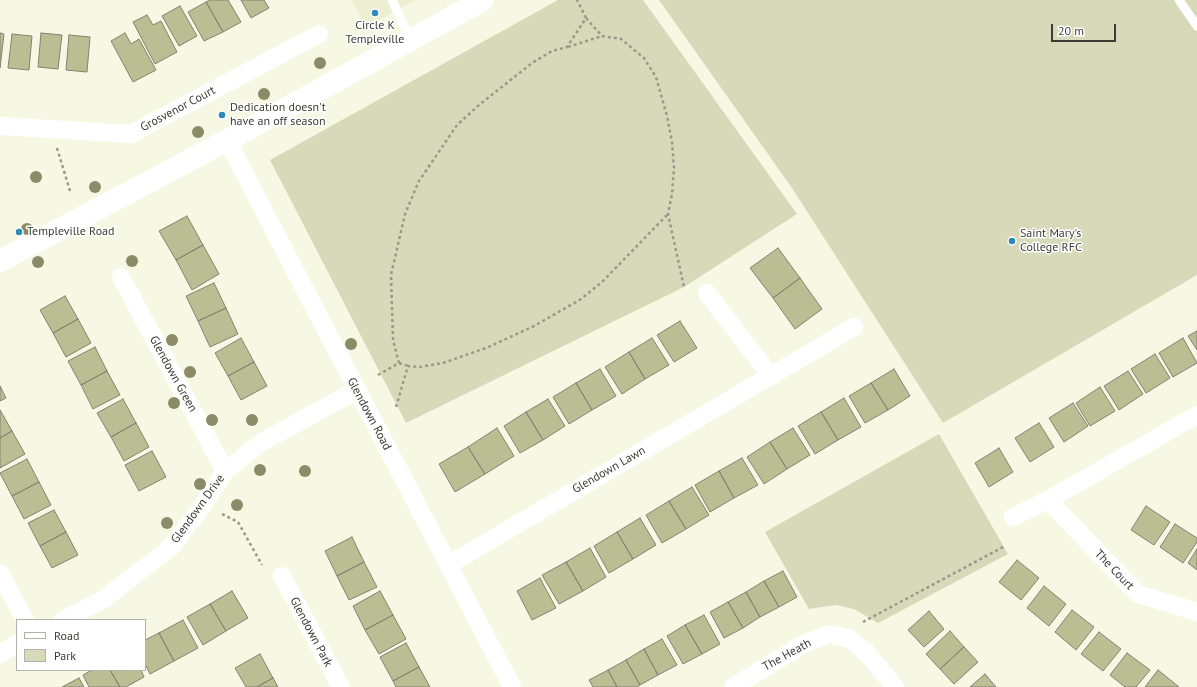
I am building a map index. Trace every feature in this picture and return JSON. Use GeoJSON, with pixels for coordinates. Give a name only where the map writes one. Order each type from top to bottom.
{"type":"FeatureCollection","features":[{"type":"Feature","properties":{"kind":"main road"},"geometry":{"type":"LineString","coordinates":[[0,261],[227,140],[482,0]]}},
{"type":"Feature","properties":{"kind":"street","name":"Grosvenor Court"},"geometry":{"type":"LineString","coordinates":[[0,126],[131,134],[319,34]]}},
{"type":"Feature","properties":{"kind":"street","name":"Glendown Road"},"geometry":{"type":"LineString","coordinates":[[227,140],[512,687]]}},
{"type":"Feature","properties":{"kind":"street","name":"Glendown Green"},"geometry":{"type":"LineString","coordinates":[[121,277],[225,471]]}},
{"type":"Feature","properties":{"kind":"street"},"geometry":{"type":"LineString","coordinates":[[707,294],[771,376]]}},
{"type":"Feature","properties":{"kind":"street","name":"Glendown Lawn"},"geometry":{"type":"LineString","coordinates":[[448,565],[854,327]]}},
{"type":"Feature","properties":{"kind":"street","name":"Glendown Drive"},"geometry":{"type":"LineString","coordinates":[[66,619],[104,599],[170,548],[204,504],[225,471],[262,442],[357,390]]}},
{"type":"Feature","properties":{"kind":"street"},"geometry":{"type":"LineString","coordinates":[[1013,517],[1048,500],[1197,415]]}},
{"type":"Feature","properties":{"kind":"street","name":"The Court"},"geometry":{"type":"LineString","coordinates":[[1048,500],[1138,594],[1197,612]]}},
{"type":"Feature","properties":{"kind":"street"},"geometry":{"type":"LineString","coordinates":[[0,573],[24,619]]}},
{"type":"Feature","properties":{"kind":"street","name":"Glendown Park"},"geometry":{"type":"LineString","coordinates":[[282,576],[341,687]]}},
{"type":"Feature","properties":{"kind":"street","name":"The Heath"},"geometry":{"type":"LineString","coordinates":[[733,687],[807,642],[831,634],[850,639],[867,653],[895,687]]}},
{"type":"Feature","properties":{"kind":"street"},"geometry":{"type":"LineString","coordinates":[[0,654],[16,645]]}},
{"type":"Feature","properties":{"kind":"lane"},"geometry":{"type":"LineString","coordinates":[[392,0],[410,39]]}},
{"type":"Feature","properties":{"kind":"lane"},"geometry":{"type":"LineString","coordinates":[[1179,0],[1197,26]]}},
{"type":"Feature","properties":{"kind":"path"},"geometry":{"type":"LineString","coordinates":[[577,0],[586,18],[602,36]]}},
{"type":"Feature","properties":{"kind":"path"},"geometry":{"type":"LineString","coordinates":[[567,47],[586,18]]}},
{"type":"Feature","properties":{"kind":"path"},"geometry":{"type":"LineString","coordinates":[[399,363],[393,340],[392,275],[405,214],[419,181],[457,125],[479,105],[532,63],[552,51],[602,36],[621,39],[644,58],[656,77],[667,116],[672,142],[674,168],[672,194],[668,214],[684,287]]}},
{"type":"Feature","properties":{"kind":"path"},"geometry":{"type":"LineString","coordinates":[[56,144],[70,191]]}},
{"type":"Feature","properties":{"kind":"path"},"geometry":{"type":"LineString","coordinates":[[378,375],[399,363],[408,366],[420,367],[443,362],[486,348],[534,326],[581,299],[602,282],[668,214]]}},
{"type":"Feature","properties":{"kind":"path"},"geometry":{"type":"LineString","coordinates":[[396,407],[408,366]]}},
{"type":"Feature","properties":{"kind":"path"},"geometry":{"type":"LineString","coordinates":[[218,512],[238,522],[262,565]]}},
{"type":"Feature","properties":{"kind":"path"},"geometry":{"type":"LineString","coordinates":[[863,622],[1005,546]]}},
{"type":"Feature","properties":{"kind":"shaded area","name":"Circle K Templeville"},"geometry":{"type":"Polygon","coordinates":[[[351,0],[415,0],[367,27],[351,0]]]}},
{"type":"Feature","properties":{"kind":"green space"},"geometry":{"type":"Polygon","coordinates":[[[558,0],[643,0],[797,214],[684,287],[406,423],[270,160],[558,0]]]}},
{"type":"Feature","properties":{"kind":"green space","name":"Saint Mary's College RFC"},"geometry":{"type":"Polygon","coordinates":[[[659,0],[1197,0],[1197,275],[943,423],[792,188],[659,0]]]}},
{"type":"Feature","properties":{"kind":"green space"},"geometry":{"type":"Polygon","coordinates":[[[939,434],[1008,554],[878,623],[854,609],[836,605],[809,609],[765,532],[939,434]]]}},
{"type":"Feature","properties":{"kind":"building"},"geometry":{"type":"Polygon","coordinates":[[[210,0],[228,0],[241,22],[223,32],[206,2],[210,0]]]}},
{"type":"Feature","properties":{"kind":"building"},"geometry":{"type":"Polygon","coordinates":[[[241,0],[264,0],[269,8],[251,18],[241,0]]]}},
{"type":"Feature","properties":{"kind":"building"},"geometry":{"type":"Polygon","coordinates":[[[206,2],[223,32],[204,41],[188,12],[206,2]]]}},
{"type":"Feature","properties":{"kind":"building"},"geometry":{"type":"Polygon","coordinates":[[[180,6],[197,36],[179,46],[162,16],[180,6]]]}},
{"type":"Feature","properties":{"kind":"building"},"geometry":{"type":"Polygon","coordinates":[[[147,15],[153,25],[161,21],[177,52],[155,64],[133,22],[147,15]]]}},
{"type":"Feature","properties":{"kind":"building"},"geometry":{"type":"Polygon","coordinates":[[[0,33],[4,34],[0,68],[0,33]]]}},
{"type":"Feature","properties":{"kind":"building"},"geometry":{"type":"Polygon","coordinates":[[[41,33],[62,35],[58,69],[38,67],[41,33]]]}},
{"type":"Feature","properties":{"kind":"building"},"geometry":{"type":"Polygon","coordinates":[[[125,33],[131,44],[139,39],[156,70],[133,82],[111,41],[125,33]]]}},
{"type":"Feature","properties":{"kind":"building"},"geometry":{"type":"Polygon","coordinates":[[[12,34],[32,36],[29,70],[8,68],[12,34]]]}},
{"type":"Feature","properties":{"kind":"building"},"geometry":{"type":"Polygon","coordinates":[[[69,35],[90,37],[87,72],[66,70],[69,35]]]}},
{"type":"Feature","properties":{"kind":"building"},"geometry":{"type":"Polygon","coordinates":[[[187,216],[203,245],[176,260],[159,231],[187,216]]]}},
{"type":"Feature","properties":{"kind":"building"},"geometry":{"type":"Polygon","coordinates":[[[203,245],[219,274],[192,290],[176,260],[203,245]]]}},
{"type":"Feature","properties":{"kind":"building"},"geometry":{"type":"Polygon","coordinates":[[[778,248],[800,278],[773,298],[750,268],[778,248]]]}},
{"type":"Feature","properties":{"kind":"building"},"geometry":{"type":"Polygon","coordinates":[[[800,278],[822,309],[795,329],[773,298],[800,278]]]}},
{"type":"Feature","properties":{"kind":"building"},"geometry":{"type":"Polygon","coordinates":[[[214,283],[226,308],[198,321],[186,296],[214,283]]]}},
{"type":"Feature","properties":{"kind":"building"},"geometry":{"type":"Polygon","coordinates":[[[65,296],[78,319],[53,333],[40,310],[65,296]]]}},
{"type":"Feature","properties":{"kind":"building"},"geometry":{"type":"Polygon","coordinates":[[[226,308],[238,334],[210,347],[198,321],[226,308]]]}},
{"type":"Feature","properties":{"kind":"building"},"geometry":{"type":"Polygon","coordinates":[[[78,319],[91,343],[66,357],[53,333],[78,319]]]}},
{"type":"Feature","properties":{"kind":"building"},"geometry":{"type":"Polygon","coordinates":[[[680,321],[697,348],[674,362],[657,335],[680,321]]]}},
{"type":"Feature","properties":{"kind":"building"},"geometry":{"type":"Polygon","coordinates":[[[1197,331],[1197,350],[1188,336],[1197,331]]]}},
{"type":"Feature","properties":{"kind":"building"},"geometry":{"type":"Polygon","coordinates":[[[241,338],[254,362],[228,376],[215,353],[241,338]]]}},
{"type":"Feature","properties":{"kind":"building"},"geometry":{"type":"Polygon","coordinates":[[[652,338],[669,365],[645,379],[629,352],[652,338]]]}},
{"type":"Feature","properties":{"kind":"building"},"geometry":{"type":"Polygon","coordinates":[[[1183,338],[1197,363],[1173,377],[1159,353],[1183,338]]]}},
{"type":"Feature","properties":{"kind":"building"},"geometry":{"type":"Polygon","coordinates":[[[95,347],[107,371],[81,385],[68,361],[95,347]]]}},
{"type":"Feature","properties":{"kind":"building"},"geometry":{"type":"Polygon","coordinates":[[[629,352],[645,379],[622,394],[605,367],[629,352]]]}},
{"type":"Feature","properties":{"kind":"building"},"geometry":{"type":"Polygon","coordinates":[[[1155,354],[1170,378],[1146,393],[1131,369],[1155,354]]]}},
{"type":"Feature","properties":{"kind":"building"},"geometry":{"type":"Polygon","coordinates":[[[254,362],[267,386],[241,400],[228,376],[254,362]]]}},
{"type":"Feature","properties":{"kind":"building"},"geometry":{"type":"Polygon","coordinates":[[[600,369],[616,396],[592,410],[576,383],[600,369]]]}},
{"type":"Feature","properties":{"kind":"building"},"geometry":{"type":"Polygon","coordinates":[[[894,369],[910,396],[888,410],[871,383],[894,369]]]}},
{"type":"Feature","properties":{"kind":"building"},"geometry":{"type":"Polygon","coordinates":[[[107,371],[120,395],[93,409],[81,385],[107,371]]]}},
{"type":"Feature","properties":{"kind":"building"},"geometry":{"type":"Polygon","coordinates":[[[1128,371],[1143,394],[1119,410],[1104,386],[1128,371]]]}},
{"type":"Feature","properties":{"kind":"building"},"geometry":{"type":"Polygon","coordinates":[[[576,383],[592,410],[569,424],[553,397],[576,383]]]}},
{"type":"Feature","properties":{"kind":"building"},"geometry":{"type":"Polygon","coordinates":[[[871,383],[888,410],[865,423],[849,396],[871,383]]]}},
{"type":"Feature","properties":{"kind":"building"},"geometry":{"type":"Polygon","coordinates":[[[0,386],[6,398],[0,401],[0,386]]]}},
{"type":"Feature","properties":{"kind":"building"},"geometry":{"type":"Polygon","coordinates":[[[1100,387],[1115,411],[1090,426],[1076,403],[1100,387]]]}},
{"type":"Feature","properties":{"kind":"building"},"geometry":{"type":"Polygon","coordinates":[[[844,398],[861,427],[838,440],[821,412],[844,398]]]}},
{"type":"Feature","properties":{"kind":"building"},"geometry":{"type":"Polygon","coordinates":[[[123,399],[136,423],[111,437],[97,413],[123,399]]]}},
{"type":"Feature","properties":{"kind":"building"},"geometry":{"type":"Polygon","coordinates":[[[548,399],[565,426],[543,440],[526,412],[548,399]]]}},
{"type":"Feature","properties":{"kind":"building"},"geometry":{"type":"Polygon","coordinates":[[[1073,403],[1088,426],[1064,442],[1049,418],[1073,403]]]}},
{"type":"Feature","properties":{"kind":"building"},"geometry":{"type":"Polygon","coordinates":[[[0,410],[12,431],[0,438],[0,410]]]}},
{"type":"Feature","properties":{"kind":"building"},"geometry":{"type":"Polygon","coordinates":[[[526,412],[543,440],[520,453],[504,426],[526,412]]]}},
{"type":"Feature","properties":{"kind":"building"},"geometry":{"type":"Polygon","coordinates":[[[821,412],[838,440],[815,454],[798,426],[821,412]]]}},
{"type":"Feature","properties":{"kind":"building"},"geometry":{"type":"Polygon","coordinates":[[[136,423],[149,447],[124,461],[111,437],[136,423]]]}},
{"type":"Feature","properties":{"kind":"building"},"geometry":{"type":"Polygon","coordinates":[[[1039,423],[1054,447],[1030,462],[1015,438],[1039,423]]]}},
{"type":"Feature","properties":{"kind":"building"},"geometry":{"type":"Polygon","coordinates":[[[497,428],[514,456],[485,474],[468,447],[497,428]]]}},
{"type":"Feature","properties":{"kind":"building"},"geometry":{"type":"Polygon","coordinates":[[[793,428],[810,455],[787,469],[770,442],[793,428]]]}},
{"type":"Feature","properties":{"kind":"building"},"geometry":{"type":"Polygon","coordinates":[[[12,431],[25,454],[0,468],[0,438],[12,431]]]}},
{"type":"Feature","properties":{"kind":"building"},"geometry":{"type":"Polygon","coordinates":[[[770,442],[787,469],[764,484],[747,457],[770,442]]]}},
{"type":"Feature","properties":{"kind":"building"},"geometry":{"type":"Polygon","coordinates":[[[468,447],[485,474],[455,492],[439,464],[468,447]]]}},
{"type":"Feature","properties":{"kind":"building"},"geometry":{"type":"Polygon","coordinates":[[[999,448],[1013,472],[989,487],[975,463],[999,448]]]}},
{"type":"Feature","properties":{"kind":"building"},"geometry":{"type":"Polygon","coordinates":[[[152,451],[166,477],[139,491],[125,465],[152,451]]]}},
{"type":"Feature","properties":{"kind":"building"},"geometry":{"type":"Polygon","coordinates":[[[742,458],[758,485],[734,498],[719,471],[742,458]]]}},
{"type":"Feature","properties":{"kind":"building"},"geometry":{"type":"Polygon","coordinates":[[[27,459],[39,482],[12,496],[0,473],[27,459]]]}},
{"type":"Feature","properties":{"kind":"building"},"geometry":{"type":"Polygon","coordinates":[[[719,471],[734,498],[710,512],[695,485],[719,471]]]}},
{"type":"Feature","properties":{"kind":"building"},"geometry":{"type":"Polygon","coordinates":[[[39,482],[51,505],[24,519],[12,496],[39,482]]]}},
{"type":"Feature","properties":{"kind":"building"},"geometry":{"type":"Polygon","coordinates":[[[692,487],[709,515],[686,529],[669,501],[692,487]]]}},
{"type":"Feature","properties":{"kind":"building"},"geometry":{"type":"Polygon","coordinates":[[[669,501],[686,529],[662,543],[646,515],[669,501]]]}},
{"type":"Feature","properties":{"kind":"building"},"geometry":{"type":"Polygon","coordinates":[[[1146,506],[1170,522],[1154,545],[1131,530],[1146,506]]]}},
{"type":"Feature","properties":{"kind":"building"},"geometry":{"type":"Polygon","coordinates":[[[54,510],[66,532],[40,546],[28,523],[54,510]]]}},
{"type":"Feature","properties":{"kind":"building"},"geometry":{"type":"Polygon","coordinates":[[[640,518],[656,545],[633,559],[617,532],[640,518]]]}},
{"type":"Feature","properties":{"kind":"building"},"geometry":{"type":"Polygon","coordinates":[[[1175,524],[1197,538],[1197,542],[1183,563],[1160,547],[1175,524]]]}},
{"type":"Feature","properties":{"kind":"building"},"geometry":{"type":"Polygon","coordinates":[[[66,532],[78,555],[52,568],[40,546],[66,532]]]}},
{"type":"Feature","properties":{"kind":"building"},"geometry":{"type":"Polygon","coordinates":[[[617,532],[633,559],[609,573],[594,546],[617,532]]]}},
{"type":"Feature","properties":{"kind":"building"},"geometry":{"type":"Polygon","coordinates":[[[352,537],[364,562],[337,576],[325,551],[352,537]]]}},
{"type":"Feature","properties":{"kind":"building"},"geometry":{"type":"Polygon","coordinates":[[[590,548],[606,577],[583,591],[566,562],[590,548]]]}},
{"type":"Feature","properties":{"kind":"building"},"geometry":{"type":"Polygon","coordinates":[[[1197,549],[1197,570],[1188,563],[1197,549]]]}},
{"type":"Feature","properties":{"kind":"building"},"geometry":{"type":"Polygon","coordinates":[[[1017,560],[1039,578],[1021,600],[999,582],[1017,560]]]}},
{"type":"Feature","properties":{"kind":"building"},"geometry":{"type":"Polygon","coordinates":[[[364,562],[377,587],[349,600],[337,576],[364,562]]]}},
{"type":"Feature","properties":{"kind":"building"},"geometry":{"type":"Polygon","coordinates":[[[566,562],[583,591],[559,604],[542,575],[566,562]]]}},
{"type":"Feature","properties":{"kind":"building"},"geometry":{"type":"Polygon","coordinates":[[[783,571],[797,597],[779,607],[764,581],[783,571]]]}},
{"type":"Feature","properties":{"kind":"building"},"geometry":{"type":"Polygon","coordinates":[[[540,578],[556,608],[532,620],[517,591],[540,578]]]}},
{"type":"Feature","properties":{"kind":"building"},"geometry":{"type":"Polygon","coordinates":[[[764,581],[779,607],[760,617],[746,592],[764,581]]]}},
{"type":"Feature","properties":{"kind":"building"},"geometry":{"type":"Polygon","coordinates":[[[1044,586],[1066,604],[1049,626],[1027,608],[1044,586]]]}},
{"type":"Feature","properties":{"kind":"building"},"geometry":{"type":"Polygon","coordinates":[[[232,591],[248,618],[226,631],[210,604],[232,591]]]}},
{"type":"Feature","properties":{"kind":"building"},"geometry":{"type":"Polygon","coordinates":[[[380,591],[393,615],[365,630],[353,606],[380,591]]]}},
{"type":"Feature","properties":{"kind":"building"},"geometry":{"type":"Polygon","coordinates":[[[746,592],[760,617],[743,628],[728,602],[746,592]]]}},
{"type":"Feature","properties":{"kind":"building"},"geometry":{"type":"Polygon","coordinates":[[[728,602],[743,628],[724,638],[710,612],[728,602]]]}},
{"type":"Feature","properties":{"kind":"building"},"geometry":{"type":"Polygon","coordinates":[[[210,604],[226,631],[203,645],[187,617],[210,604]]]}},
{"type":"Feature","properties":{"kind":"building"},"geometry":{"type":"Polygon","coordinates":[[[1072,610],[1094,627],[1076,650],[1055,632],[1072,610]]]}},
{"type":"Feature","properties":{"kind":"building"},"geometry":{"type":"Polygon","coordinates":[[[929,611],[944,629],[924,647],[908,630],[929,611]]]}},
{"type":"Feature","properties":{"kind":"building"},"geometry":{"type":"Polygon","coordinates":[[[393,615],[406,639],[379,654],[365,630],[393,615]]]}},
{"type":"Feature","properties":{"kind":"building"},"geometry":{"type":"Polygon","coordinates":[[[704,615],[720,644],[702,654],[685,625],[704,615]]]}},
{"type":"Feature","properties":{"kind":"building"},"geometry":{"type":"Polygon","coordinates":[[[183,620],[198,648],[174,661],[159,633],[183,620]]]}},
{"type":"Feature","properties":{"kind":"building"},"geometry":{"type":"Polygon","coordinates":[[[685,625],[702,654],[683,664],[667,636],[685,625]]]}},
{"type":"Feature","properties":{"kind":"building"},"geometry":{"type":"Polygon","coordinates":[[[950,631],[964,647],[940,669],[926,654],[950,631]]]}},
{"type":"Feature","properties":{"kind":"building"},"geometry":{"type":"Polygon","coordinates":[[[1099,632],[1121,649],[1103,671],[1081,654],[1099,632]]]}},
{"type":"Feature","properties":{"kind":"building"},"geometry":{"type":"Polygon","coordinates":[[[159,633],[174,661],[150,674],[146,666],[146,640],[159,633]]]}},
{"type":"Feature","properties":{"kind":"building"},"geometry":{"type":"Polygon","coordinates":[[[662,639],[677,665],[658,675],[644,649],[662,639]]]}},
{"type":"Feature","properties":{"kind":"building"},"geometry":{"type":"Polygon","coordinates":[[[406,643],[419,667],[393,681],[380,657],[406,643]]]}},
{"type":"Feature","properties":{"kind":"building"},"geometry":{"type":"Polygon","coordinates":[[[964,647],[978,662],[954,684],[940,669],[964,647]]]}},
{"type":"Feature","properties":{"kind":"building"},"geometry":{"type":"Polygon","coordinates":[[[644,649],[658,675],[640,685],[626,660],[644,649]]]}},
{"type":"Feature","properties":{"kind":"building"},"geometry":{"type":"Polygon","coordinates":[[[1127,653],[1150,670],[1136,687],[1125,687],[1110,675],[1127,653]]]}},
{"type":"Feature","properties":{"kind":"building"},"geometry":{"type":"Polygon","coordinates":[[[260,654],[273,678],[257,687],[246,687],[235,668],[260,654]]]}},
{"type":"Feature","properties":{"kind":"building"},"geometry":{"type":"Polygon","coordinates":[[[626,660],[640,685],[637,687],[617,687],[608,670],[626,660]]]}},
{"type":"Feature","properties":{"kind":"building"},"geometry":{"type":"Polygon","coordinates":[[[419,667],[430,687],[396,687],[393,681],[419,667]]]}},
{"type":"Feature","properties":{"kind":"building"},"geometry":{"type":"Polygon","coordinates":[[[608,670],[617,687],[593,687],[589,680],[608,670]]]}},
{"type":"Feature","properties":{"kind":"building"},"geometry":{"type":"Polygon","coordinates":[[[1158,670],[1179,687],[1145,687],[1158,670]]]}},
{"type":"Feature","properties":{"kind":"building"},"geometry":{"type":"Polygon","coordinates":[[[90,671],[111,671],[120,687],[89,687],[83,675],[90,671]]]}},
{"type":"Feature","properties":{"kind":"building"},"geometry":{"type":"Polygon","coordinates":[[[111,671],[141,671],[144,677],[126,687],[120,687],[111,671]]]}},
{"type":"Feature","properties":{"kind":"building"},"geometry":{"type":"Polygon","coordinates":[[[985,674],[996,687],[970,687],[985,674]]]}},
{"type":"Feature","properties":{"kind":"building"},"geometry":{"type":"Polygon","coordinates":[[[79,678],[84,687],[62,687],[79,678]]]}},
{"type":"Feature","properties":{"kind":"building"},"geometry":{"type":"Polygon","coordinates":[[[273,678],[278,687],[257,687],[273,678]]]}},
{"type":"Feature","properties":{"kind":"place","name":"Circle K Templeville"},"geometry":{"type":"Point","coordinates":[375,13]}},
{"type":"Feature","properties":{"kind":"place","name":"Dedication doesn't have an off season"},"geometry":{"type":"Point","coordinates":[222,115]}},
{"type":"Feature","properties":{"kind":"place","name":"Templeville Road"},"geometry":{"type":"Point","coordinates":[19,232]}},
{"type":"Feature","properties":{"kind":"place","name":"Saint Mary's College RFC"},"geometry":{"type":"Point","coordinates":[1012,241]}}]}
